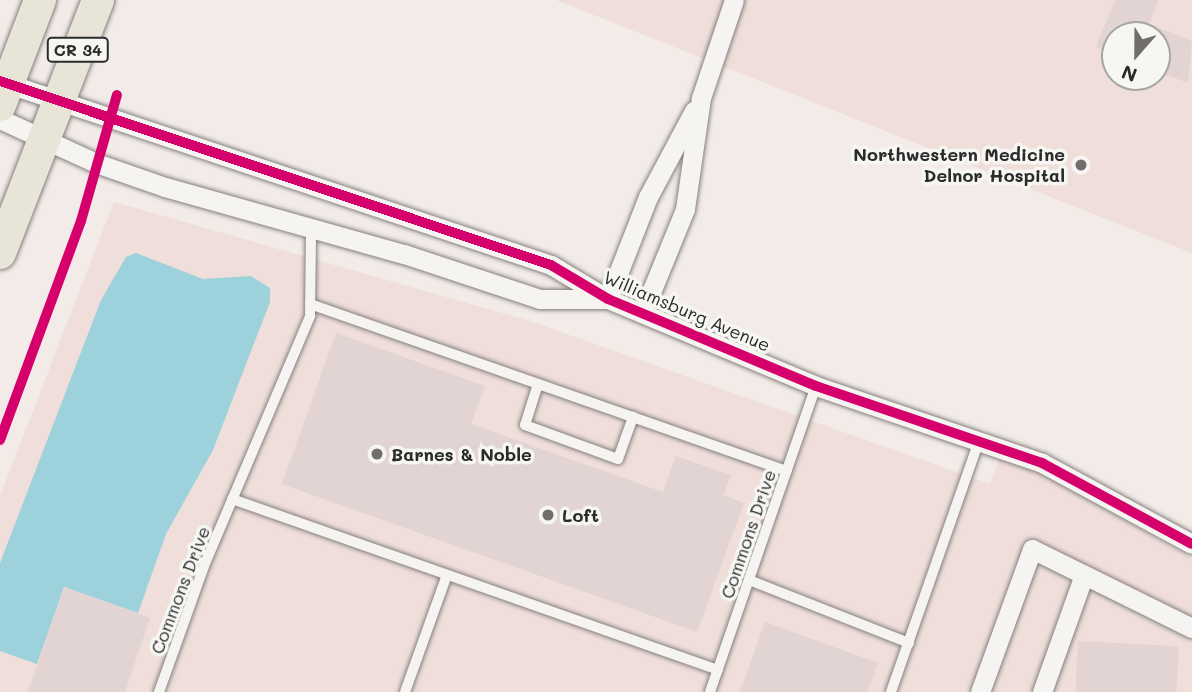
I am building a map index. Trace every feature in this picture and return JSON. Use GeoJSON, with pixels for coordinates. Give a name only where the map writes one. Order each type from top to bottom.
{"type":"FeatureCollection","features":[{"type":"Feature","properties":{"kind":"main road","name":"CR 34"},"geometry":{"type":"LineString","coordinates":[[3,90],[40,0]]}},
{"type":"Feature","properties":{"kind":"main road","name":"CR 34"},"geometry":{"type":"LineString","coordinates":[[0,253],[98,0]]}},
{"type":"Feature","properties":{"kind":"street"},"geometry":{"type":"LineString","coordinates":[[608,299],[648,197],[701,98],[734,0]]}},
{"type":"Feature","properties":{"kind":"street","name":"Williamsburg Avenue"},"geometry":{"type":"LineString","coordinates":[[3,90],[59,101],[551,265],[608,299],[816,386],[978,444],[1042,463],[1192,544]]}},
{"type":"Feature","properties":{"kind":"street"},"geometry":{"type":"LineString","coordinates":[[643,312],[685,209],[701,98]]}},
{"type":"Feature","properties":{"kind":"street","name":"Williamsburg Avenue"},"geometry":{"type":"LineString","coordinates":[[0,119],[43,139],[165,187],[311,227],[540,299],[608,299]]}},
{"type":"Feature","properties":{"kind":"street"},"geometry":{"type":"LineString","coordinates":[[980,692],[1032,550],[1192,628]]}},
{"type":"Feature","properties":{"kind":"street"},"geometry":{"type":"LineString","coordinates":[[1042,692],[1084,575]]}},
{"type":"Feature","properties":{"kind":"lane","name":"Commons Drive"},"geometry":{"type":"LineString","coordinates":[[159,692],[232,499],[310,316],[311,227]]}},
{"type":"Feature","properties":{"kind":"lane"},"geometry":{"type":"LineString","coordinates":[[310,303],[787,471]]}},
{"type":"Feature","properties":{"kind":"lane"},"geometry":{"type":"LineString","coordinates":[[538,384],[525,425],[618,459],[633,417]]}},
{"type":"Feature","properties":{"kind":"lane","name":"Commons Drive"},"geometry":{"type":"LineString","coordinates":[[710,692],[816,386]]}},
{"type":"Feature","properties":{"kind":"lane"},"geometry":{"type":"LineString","coordinates":[[891,692],[978,444]]}},
{"type":"Feature","properties":{"kind":"lane"},"geometry":{"type":"LineString","coordinates":[[232,499],[718,670]]}},
{"type":"Feature","properties":{"kind":"lane"},"geometry":{"type":"LineString","coordinates":[[405,692],[447,575]]}},
{"type":"Feature","properties":{"kind":"lane"},"geometry":{"type":"LineString","coordinates":[[749,580],[908,643]]}},
{"type":"Feature","properties":{"kind":"shaded area","name":"Northwestern Medicine Delnor Hospital"},"geometry":{"type":"Polygon","coordinates":[[[556,0],[1192,0],[1192,253],[556,0]]]}},
{"type":"Feature","properties":{"kind":"shaded area"},"geometry":{"type":"Polygon","coordinates":[[[114,202],[530,321],[990,484],[1003,449],[1192,559],[1192,692],[0,692],[0,496],[114,202]]]}},
{"type":"Feature","properties":{"kind":"water"},"geometry":{"type":"Polygon","coordinates":[[[136,253],[203,279],[251,276],[270,288],[270,302],[213,450],[166,534],[138,613],[64,587],[37,664],[0,651],[0,563],[101,300],[126,257],[136,253]]]}},
{"type":"Feature","properties":{"kind":"building"},"geometry":{"type":"Polygon","coordinates":[[[1115,0],[1158,0],[1150,21],[1107,21],[1115,0]]]}},
{"type":"Feature","properties":{"kind":"building"},"geometry":{"type":"Polygon","coordinates":[[[1171,33],[1192,41],[1188,83],[1171,76],[1171,33]]]}},
{"type":"Feature","properties":{"kind":"building"},"geometry":{"type":"Polygon","coordinates":[[[1101,35],[1101,49],[1096,47],[1101,35]]]}},
{"type":"Feature","properties":{"kind":"building"},"geometry":{"type":"Polygon","coordinates":[[[336,333],[485,386],[471,424],[663,492],[676,456],[731,475],[723,495],[744,503],[697,632],[282,484],[336,333]]]}},
{"type":"Feature","properties":{"kind":"building"},"geometry":{"type":"Polygon","coordinates":[[[64,587],[150,618],[125,692],[28,692],[64,587]]]}},
{"type":"Feature","properties":{"kind":"building"},"geometry":{"type":"Polygon","coordinates":[[[765,622],[878,663],[868,692],[740,692],[765,622]]]}},
{"type":"Feature","properties":{"kind":"building"},"geometry":{"type":"Polygon","coordinates":[[[1078,641],[1179,646],[1176,692],[1075,692],[1078,641]]]}},
{"type":"Feature","properties":{"kind":"cycle path"},"geometry":{"type":"LineString","coordinates":[[0,81],[551,265],[608,299],[816,386],[1042,463],[1192,544]]}},
{"type":"Feature","properties":{"kind":"cycle path"},"geometry":{"type":"LineString","coordinates":[[0,440],[81,221],[117,95]]}},
{"type":"Feature","properties":{"kind":"place","name":"Northwestern Medicine Delnor Hospital"},"geometry":{"type":"Point","coordinates":[1081,165]}},
{"type":"Feature","properties":{"kind":"place","name":"Barnes & Noble"},"geometry":{"type":"Point","coordinates":[377,454]}},
{"type":"Feature","properties":{"kind":"place","name":"Loft"},"geometry":{"type":"Point","coordinates":[548,515]}}]}
